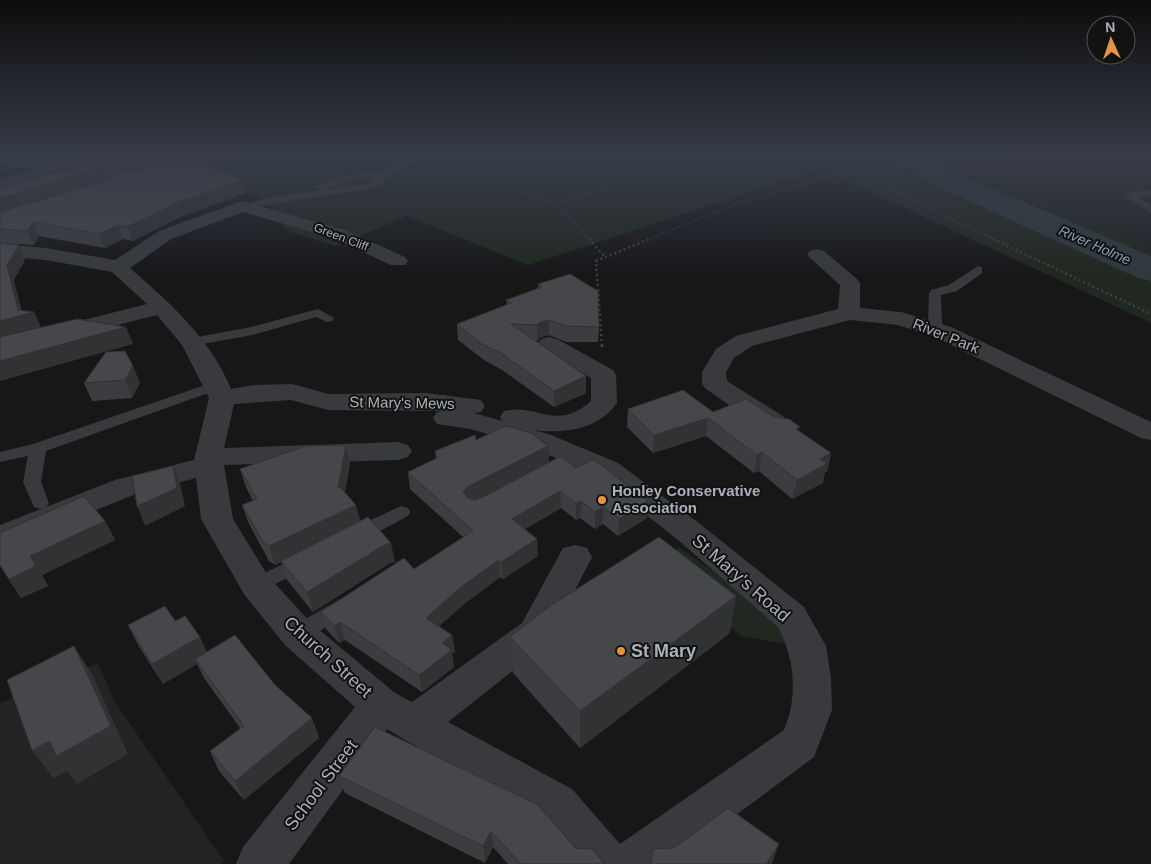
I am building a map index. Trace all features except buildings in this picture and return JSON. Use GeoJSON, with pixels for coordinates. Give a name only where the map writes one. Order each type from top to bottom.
{"type":"FeatureCollection","features":[{"type":"Feature","properties":{"kind":"street","name":"Green Cliff"},"geometry":{"type":"LineString","coordinates":[[242,206],[339,234],[398,261]]}},
{"type":"Feature","properties":{"kind":"street"},"geometry":{"type":"LineString","coordinates":[[118,268],[165,235],[242,206]]}},
{"type":"Feature","properties":{"kind":"street"},"geometry":{"type":"LineString","coordinates":[[0,250],[46,254],[118,268],[162,307],[192,342],[220,392]]}},
{"type":"Feature","properties":{"kind":"street"},"geometry":{"type":"LineString","coordinates":[[817,255],[850,283],[849,313]]}},
{"type":"Feature","properties":{"kind":"street"},"geometry":{"type":"LineString","coordinates":[[0,348],[162,307]]}},
{"type":"Feature","properties":{"kind":"street","name":"River Park"},"geometry":{"type":"LineString","coordinates":[[782,428],[715,384],[714,372],[724,354],[744,341],[781,333],[849,313],[901,319],[943,332],[1151,432]]}},
{"type":"Feature","properties":{"kind":"street"},"geometry":{"type":"LineString","coordinates":[[549,344],[604,375]]}},
{"type":"Feature","properties":{"kind":"street","name":"St Mary's Mews"},"geometry":{"type":"LineString","coordinates":[[220,392],[292,392],[328,402],[426,401],[473,406],[544,424],[570,422],[589,416],[604,403],[604,375]]}},
{"type":"Feature","properties":{"kind":"street","name":"Church Street"},"geometry":{"type":"LineString","coordinates":[[220,392],[209,461],[217,519],[256,585],[298,634],[397,715],[556,805],[606,864]]}},
{"type":"Feature","properties":{"kind":"street","name":"St Mary's Road"},"geometry":{"type":"LineString","coordinates":[[446,418],[473,420],[501,428],[541,441],[568,460],[608,470],[689,532],[790,617],[808,646],[812,678],[812,710],[799,743],[632,864]]}},
{"type":"Feature","properties":{"kind":"street"},"geometry":{"type":"LineString","coordinates":[[0,538],[126,487],[209,461],[398,451]]}},
{"type":"Feature","properties":{"kind":"street","name":"School Street"},"geometry":{"type":"LineString","coordinates":[[260,864],[397,715],[535,632],[575,557]]}},
{"type":"Feature","properties":{"kind":"lane"},"geometry":{"type":"LineString","coordinates":[[242,206],[301,196]]}},
{"type":"Feature","properties":{"kind":"lane"},"geometry":{"type":"LineString","coordinates":[[1131,196],[1151,210]]}},
{"type":"Feature","properties":{"kind":"lane"},"geometry":{"type":"LineString","coordinates":[[943,332],[935,324],[936,293],[953,288],[978,270]]}},
{"type":"Feature","properties":{"kind":"lane"},"geometry":{"type":"LineString","coordinates":[[192,342],[252,331],[318,313],[326,318]]}},
{"type":"Feature","properties":{"kind":"lane"},"geometry":{"type":"LineString","coordinates":[[0,457],[38,448],[220,392]]}},
{"type":"Feature","properties":{"kind":"lane"},"geometry":{"type":"LineString","coordinates":[[38,448],[32,482],[40,503]]}},
{"type":"Feature","properties":{"kind":"lane"},"geometry":{"type":"LineString","coordinates":[[341,542],[401,512]]}},
{"type":"Feature","properties":{"kind":"lane"},"geometry":{"type":"LineString","coordinates":[[256,585],[316,555]]}},
{"type":"Feature","properties":{"kind":"lane"},"geometry":{"type":"LineString","coordinates":[[298,634],[356,597]]}},
{"type":"Feature","properties":{"kind":"path"},"geometry":{"type":"LineString","coordinates":[[531,196],[554,206],[571,219],[606,257]]}},
{"type":"Feature","properties":{"kind":"path"},"geometry":{"type":"LineString","coordinates":[[554,206],[584,196]]}},
{"type":"Feature","properties":{"kind":"path"},"geometry":{"type":"LineString","coordinates":[[604,375],[596,261],[728,207],[763,196]]}},
{"type":"Feature","properties":{"kind":"path"},"geometry":{"type":"LineString","coordinates":[[903,196],[1151,314]]}},
{"type":"Feature","properties":{"kind":"shaded area"},"geometry":{"type":"Polygon","coordinates":[[[257,196],[738,196],[528,265],[407,216],[336,246],[287,231],[265,200],[257,196]]]}},
{"type":"Feature","properties":{"kind":"shaded area"},"geometry":{"type":"Polygon","coordinates":[[[880,196],[1034,196],[1151,246],[1151,323],[880,196]]]}},
{"type":"Feature","properties":{"kind":"shaded area"},"geometry":{"type":"Polygon","coordinates":[[[1034,196],[1151,196],[1151,246],[1034,196]]]}},
{"type":"Feature","properties":{"kind":"shaded area"},"geometry":{"type":"Polygon","coordinates":[[[679,547],[780,619],[796,646],[741,636],[659,563],[679,547]]]}},
{"type":"Feature","properties":{"kind":"shaded area"},"geometry":{"type":"Polygon","coordinates":[[[98,663],[115,702],[224,861],[222,864],[0,864],[0,703],[98,663]]]}},
{"type":"Feature","properties":{"kind":"waterway","name":"River Holme"},"geometry":{"type":"LineString","coordinates":[[984,196],[1151,270]]}},
{"type":"Feature","properties":{"kind":"place","name":"Honley Conservative Association"},"geometry":{"type":"Point","coordinates":[602,500]}},
{"type":"Feature","properties":{"kind":"place","name":"St Mary"},"geometry":{"type":"Point","coordinates":[621,651]}}]}
